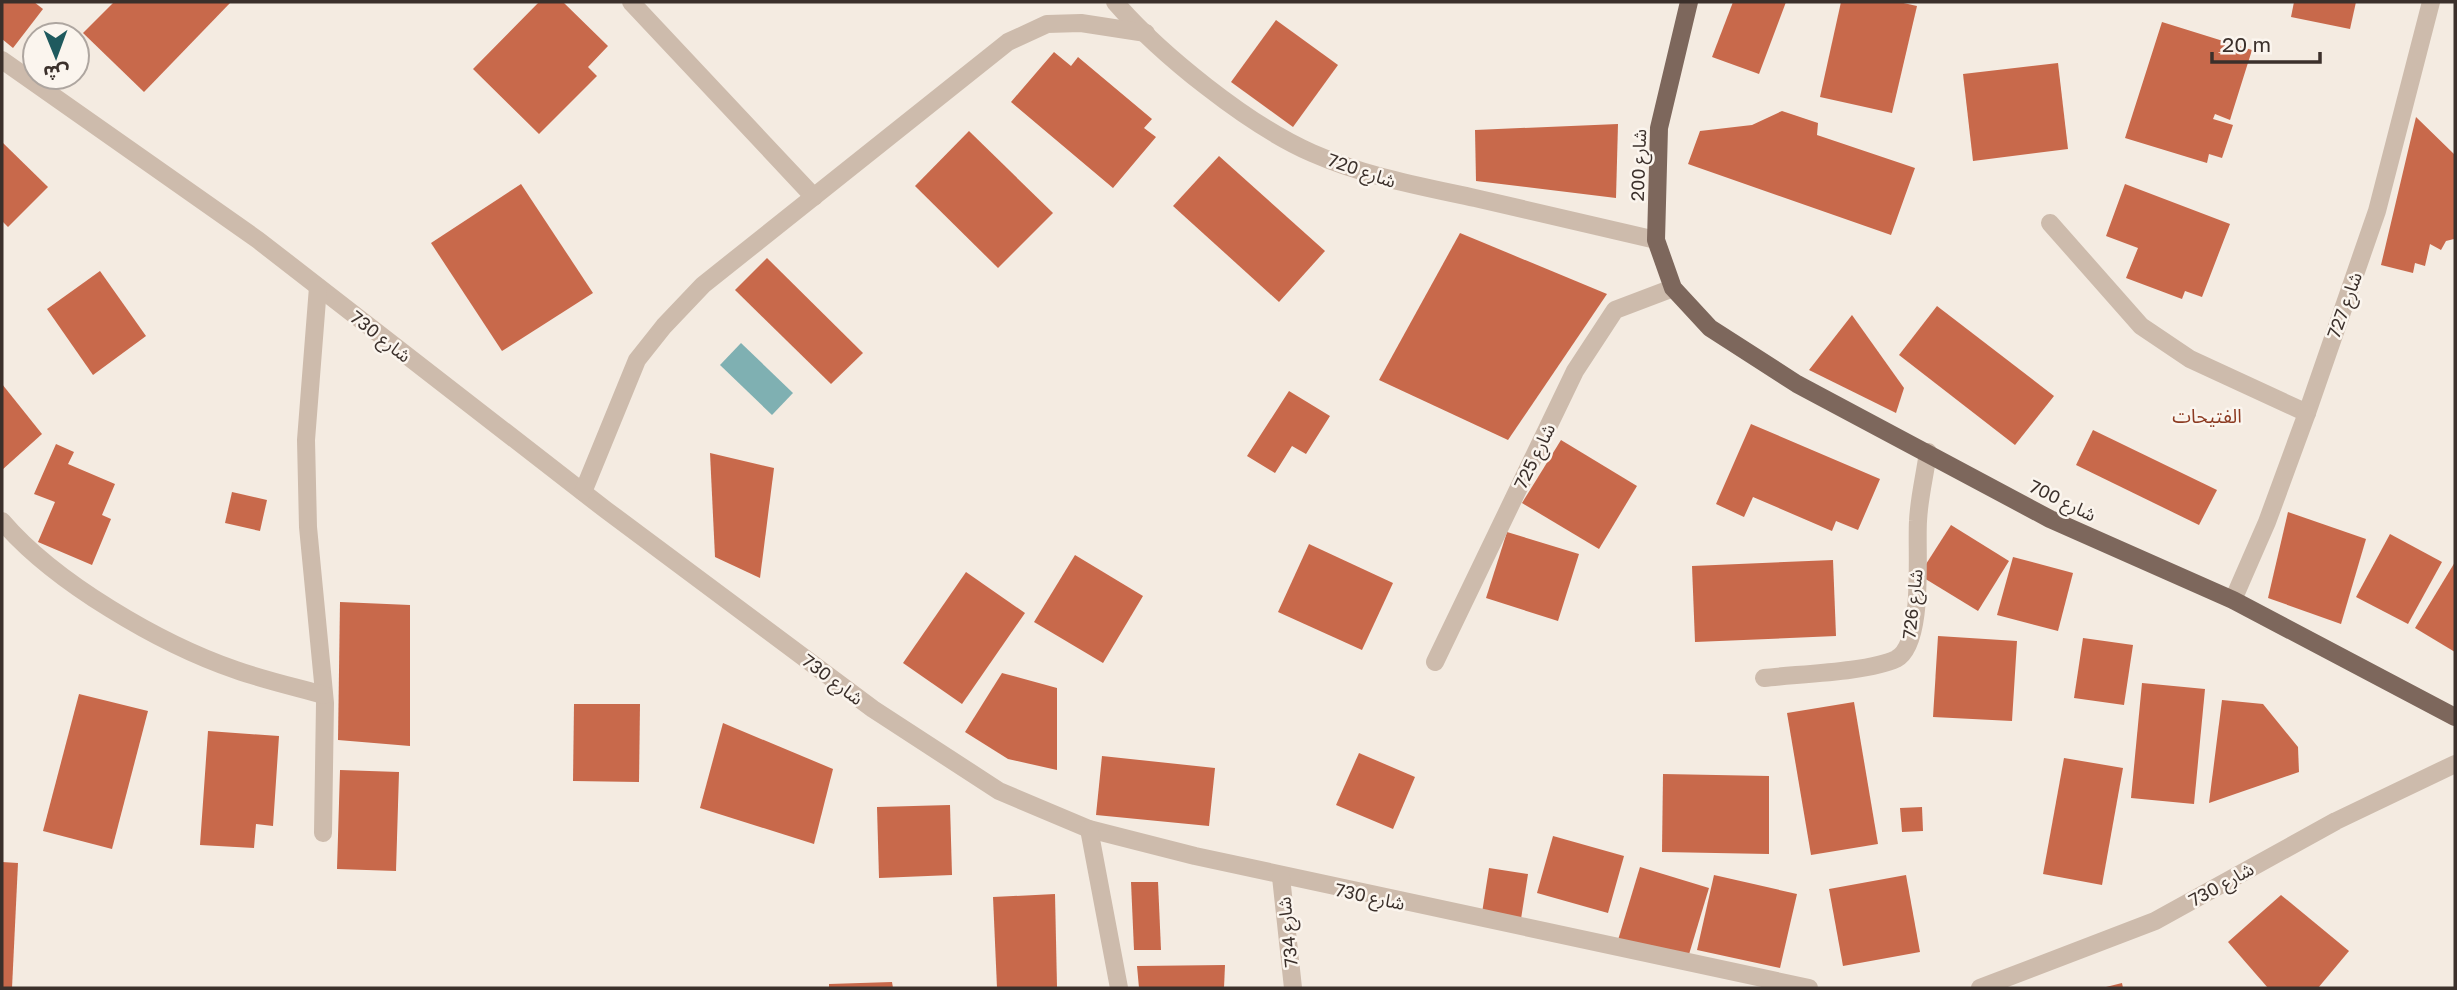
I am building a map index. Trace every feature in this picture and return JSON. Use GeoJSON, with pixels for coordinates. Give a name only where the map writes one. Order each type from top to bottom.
{"type":"FeatureCollection","features":[{"type":"Feature","properties":{"kind":"main road","name":"شارع 200"},"geometry":{"type":"LineString","coordinates":[[1673,288],[1656,240],[1659,128],[1689,2]]}},
{"type":"Feature","properties":{"kind":"main road","name":"شارع 700"},"geometry":{"type":"LineString","coordinates":[[1673,288],[1710,328],[1797,384],[2050,519],[2233,600],[2455,717]]}},
{"type":"Feature","properties":{"kind":"street"},"geometry":{"type":"LineString","coordinates":[[631,2],[814,197]]}},
{"type":"Feature","properties":{"kind":"street","name":"شارع 720"},"geometry":{"type":"LineString","coordinates":[[1115,2],[1146,33],[1215,92],[1256,121],[1311,152],[1397,183],[1656,240]]}},
{"type":"Feature","properties":{"kind":"street","name":"شارع 727"},"geometry":{"type":"LineString","coordinates":[[2233,600],[2267,522],[2377,211],[2431,2]]}},
{"type":"Feature","properties":{"kind":"street"},"geometry":{"type":"LineString","coordinates":[[583,492],[637,360],[664,326],[703,285],[1008,42],[1047,24],[1081,23],[1146,33]]}},
{"type":"Feature","properties":{"kind":"street","name":"شارع 730"},"geometry":{"type":"LineString","coordinates":[[2,60],[258,240],[583,492],[873,709],[999,791],[1089,829],[1281,877],[1809,988]]}},
{"type":"Feature","properties":{"kind":"street"},"geometry":{"type":"LineString","coordinates":[[2050,223],[2141,326],[2190,359],[2307,413]]}},
{"type":"Feature","properties":{"kind":"street"},"geometry":{"type":"LineString","coordinates":[[318,287],[306,440],[308,527],[324,695],[323,833]]}},
{"type":"Feature","properties":{"kind":"street","name":"شارع 725"},"geometry":{"type":"LineString","coordinates":[[1435,662],[1575,372],[1615,310],[1673,288]]}},
{"type":"Feature","properties":{"kind":"street","name":"شارع 726"},"geometry":{"type":"LineString","coordinates":[[1764,678],[1872,666],[1897,659],[1907,649],[1916,612],[1918,519],[1928,452]]}},
{"type":"Feature","properties":{"kind":"street"},"geometry":{"type":"LineString","coordinates":[[2,520],[68,579],[141,627],[234,670],[324,695]]}},
{"type":"Feature","properties":{"kind":"street","name":"شارع 730"},"geometry":{"type":"LineString","coordinates":[[1980,988],[2155,921],[2336,821],[2455,764]]}},
{"type":"Feature","properties":{"kind":"street"},"geometry":{"type":"LineString","coordinates":[[1089,829],[1119,988]]}},
{"type":"Feature","properties":{"kind":"street","name":"شارع 734"},"geometry":{"type":"LineString","coordinates":[[1281,877],[1293,988]]}},
{"type":"Feature","properties":{"kind":"water"},"geometry":{"type":"Polygon","coordinates":[[[741,343],[793,393],[772,415],[720,365],[741,343]]]}},
{"type":"Feature","properties":{"kind":"building"},"geometry":{"type":"Polygon","coordinates":[[[2,2],[34,2],[43,9],[34,21],[21,21],[21,38],[13,48],[2,39],[2,2]]]}},
{"type":"Feature","properties":{"kind":"building"},"geometry":{"type":"Polygon","coordinates":[[[114,2],[231,2],[144,92],[91,41],[91,25],[114,2]]]}},
{"type":"Feature","properties":{"kind":"building"},"geometry":{"type":"Polygon","coordinates":[[[539,2],[563,2],[608,46],[588,67],[597,76],[539,134],[473,69],[539,2]]]}},
{"type":"Feature","properties":{"kind":"building"},"geometry":{"type":"Polygon","coordinates":[[[1733,2],[1786,2],[1759,74],[1712,57],[1733,2]]]}},
{"type":"Feature","properties":{"kind":"building"},"geometry":{"type":"Polygon","coordinates":[[[1841,2],[1899,2],[1917,6],[1892,113],[1820,97],[1841,2]]]}},
{"type":"Feature","properties":{"kind":"building"},"geometry":{"type":"Polygon","coordinates":[[[2294,2],[2356,2],[2350,29],[2291,17],[2294,2]]]}},
{"type":"Feature","properties":{"kind":"building"},"geometry":{"type":"Polygon","coordinates":[[[1276,20],[1338,65],[1293,127],[1231,82],[1276,20]]]}},
{"type":"Feature","properties":{"kind":"building"},"geometry":{"type":"Polygon","coordinates":[[[2162,22],[2252,50],[2230,120],[2215,114],[2213,119],[2233,125],[2222,158],[2209,154],[2207,163],[2125,138],[2162,22]]]}},
{"type":"Feature","properties":{"kind":"building"},"geometry":{"type":"Polygon","coordinates":[[[1054,52],[1071,66],[1078,57],[1152,119],[1144,128],[1156,137],[1113,188],[1011,102],[1054,52]]]}},
{"type":"Feature","properties":{"kind":"building"},"geometry":{"type":"Polygon","coordinates":[[[2058,63],[2068,149],[1973,161],[1963,74],[2058,63]]]}},
{"type":"Feature","properties":{"kind":"building"},"geometry":{"type":"Polygon","coordinates":[[[1782,111],[1818,123],[1817,135],[1915,168],[1891,235],[1688,164],[1700,131],[1752,125],[1782,111]]]}},
{"type":"Feature","properties":{"kind":"building"},"geometry":{"type":"Polygon","coordinates":[[[2416,117],[2455,155],[2455,234],[2454,239],[2446,241],[2441,250],[2430,244],[2425,266],[2415,263],[2413,273],[2381,265],[2416,117]]]}},
{"type":"Feature","properties":{"kind":"building"},"geometry":{"type":"Polygon","coordinates":[[[1618,124],[1616,198],[1476,181],[1475,130],[1618,124]]]}},
{"type":"Feature","properties":{"kind":"building"},"geometry":{"type":"Polygon","coordinates":[[[969,131],[1053,213],[998,268],[915,186],[969,131]]]}},
{"type":"Feature","properties":{"kind":"building"},"geometry":{"type":"Polygon","coordinates":[[[2,142],[48,187],[8,227],[2,221],[2,142]]]}},
{"type":"Feature","properties":{"kind":"building"},"geometry":{"type":"Polygon","coordinates":[[[1219,156],[1325,251],[1279,302],[1173,206],[1219,156]]]}},
{"type":"Feature","properties":{"kind":"building"},"geometry":{"type":"Polygon","coordinates":[[[521,184],[593,293],[502,351],[431,243],[521,184]]]}},
{"type":"Feature","properties":{"kind":"building"},"geometry":{"type":"Polygon","coordinates":[[[2125,184],[2230,224],[2202,297],[2185,291],[2182,299],[2126,278],[2138,248],[2106,236],[2125,184]]]}},
{"type":"Feature","properties":{"kind":"building"},"geometry":{"type":"Polygon","coordinates":[[[1460,233],[1607,294],[1508,440],[1379,380],[1460,233]]]}},
{"type":"Feature","properties":{"kind":"building"},"geometry":{"type":"Polygon","coordinates":[[[767,258],[863,353],[831,384],[735,290],[767,258]]]}},
{"type":"Feature","properties":{"kind":"building"},"geometry":{"type":"Polygon","coordinates":[[[100,271],[146,336],[93,375],[47,309],[100,271]]]}},
{"type":"Feature","properties":{"kind":"building"},"geometry":{"type":"Polygon","coordinates":[[[1937,306],[2054,396],[2015,445],[1899,355],[1937,306]]]}},
{"type":"Feature","properties":{"kind":"building"},"geometry":{"type":"Polygon","coordinates":[[[1852,315],[1904,388],[1896,413],[1809,370],[1852,315]]]}},
{"type":"Feature","properties":{"kind":"building"},"geometry":{"type":"Polygon","coordinates":[[[2,384],[42,434],[2,470],[2,384]]]}},
{"type":"Feature","properties":{"kind":"building"},"geometry":{"type":"Polygon","coordinates":[[[1289,391],[1330,416],[1306,454],[1292,446],[1275,473],[1247,456],[1289,391]]]}},
{"type":"Feature","properties":{"kind":"building"},"geometry":{"type":"Polygon","coordinates":[[[1751,424],[1880,479],[1858,530],[1836,521],[1832,531],[1753,497],[1744,517],[1716,504],[1751,424]]]}},
{"type":"Feature","properties":{"kind":"building"},"geometry":{"type":"Polygon","coordinates":[[[2093,430],[2217,490],[2199,525],[2076,465],[2093,430]]]}},
{"type":"Feature","properties":{"kind":"building"},"geometry":{"type":"Polygon","coordinates":[[[1561,440],[1637,486],[1599,549],[1522,503],[1561,440]]]}},
{"type":"Feature","properties":{"kind":"building"},"geometry":{"type":"Polygon","coordinates":[[[56,444],[74,452],[68,464],[115,484],[102,515],[111,519],[92,565],[38,542],[55,502],[34,494],[56,444]]]}},
{"type":"Feature","properties":{"kind":"building"},"geometry":{"type":"Polygon","coordinates":[[[710,453],[774,468],[760,578],[715,557],[710,453]]]}},
{"type":"Feature","properties":{"kind":"building"},"geometry":{"type":"Polygon","coordinates":[[[232,492],[267,500],[260,531],[225,523],[232,492]]]}},
{"type":"Feature","properties":{"kind":"building"},"geometry":{"type":"Polygon","coordinates":[[[2288,512],[2366,539],[2341,624],[2268,598],[2288,512]]]}},
{"type":"Feature","properties":{"kind":"building"},"geometry":{"type":"Polygon","coordinates":[[[1951,525],[2009,561],[1978,611],[1919,575],[1951,525]]]}},
{"type":"Feature","properties":{"kind":"building"},"geometry":{"type":"Polygon","coordinates":[[[1507,532],[1579,554],[1558,621],[1486,598],[1507,532]]]}},
{"type":"Feature","properties":{"kind":"building"},"geometry":{"type":"Polygon","coordinates":[[[2390,534],[2442,562],[2408,624],[2356,597],[2390,534]]]}},
{"type":"Feature","properties":{"kind":"building"},"geometry":{"type":"Polygon","coordinates":[[[1309,544],[1393,583],[1362,650],[1278,612],[1309,544]]]}},
{"type":"Feature","properties":{"kind":"building"},"geometry":{"type":"Polygon","coordinates":[[[1075,555],[1143,596],[1103,663],[1034,622],[1075,555]]]}},
{"type":"Feature","properties":{"kind":"building"},"geometry":{"type":"Polygon","coordinates":[[[2013,557],[2073,573],[2058,631],[1997,615],[2013,557]]]}},
{"type":"Feature","properties":{"kind":"building"},"geometry":{"type":"Polygon","coordinates":[[[1833,560],[1836,636],[1695,642],[1692,566],[1833,560]]]}},
{"type":"Feature","properties":{"kind":"building"},"geometry":{"type":"Polygon","coordinates":[[[2455,562],[2455,652],[2415,628],[2455,562]]]}},
{"type":"Feature","properties":{"kind":"building"},"geometry":{"type":"Polygon","coordinates":[[[966,572],[1025,613],[962,704],[903,663],[966,572]]]}},
{"type":"Feature","properties":{"kind":"building"},"geometry":{"type":"Polygon","coordinates":[[[340,602],[410,605],[410,746],[338,740],[340,602]]]}},
{"type":"Feature","properties":{"kind":"building"},"geometry":{"type":"Polygon","coordinates":[[[1938,636],[2017,641],[2012,721],[1933,717],[1938,636]]]}},
{"type":"Feature","properties":{"kind":"building"},"geometry":{"type":"Polygon","coordinates":[[[2083,638],[2133,645],[2124,705],[2074,698],[2083,638]]]}},
{"type":"Feature","properties":{"kind":"building"},"geometry":{"type":"Polygon","coordinates":[[[1002,673],[1057,688],[1057,770],[1008,759],[965,732],[1002,673]]]}},
{"type":"Feature","properties":{"kind":"building"},"geometry":{"type":"Polygon","coordinates":[[[2142,683],[2205,689],[2194,804],[2131,798],[2142,683]]]}},
{"type":"Feature","properties":{"kind":"building"},"geometry":{"type":"Polygon","coordinates":[[[79,694],[148,711],[112,849],[43,831],[79,694]]]}},
{"type":"Feature","properties":{"kind":"building"},"geometry":{"type":"Polygon","coordinates":[[[2222,700],[2263,704],[2298,747],[2299,772],[2209,803],[2222,700]]]}},
{"type":"Feature","properties":{"kind":"building"},"geometry":{"type":"Polygon","coordinates":[[[1854,702],[1878,844],[1811,855],[1787,713],[1854,702]]]}},
{"type":"Feature","properties":{"kind":"building"},"geometry":{"type":"Polygon","coordinates":[[[574,704],[640,704],[639,782],[573,781],[574,704]]]}},
{"type":"Feature","properties":{"kind":"building"},"geometry":{"type":"Polygon","coordinates":[[[723,723],[833,769],[814,844],[700,808],[723,723]]]}},
{"type":"Feature","properties":{"kind":"building"},"geometry":{"type":"Polygon","coordinates":[[[208,731],[279,736],[273,826],[256,824],[254,848],[200,845],[208,731]]]}},
{"type":"Feature","properties":{"kind":"building"},"geometry":{"type":"Polygon","coordinates":[[[1359,753],[1415,777],[1393,829],[1336,805],[1359,753]]]}},
{"type":"Feature","properties":{"kind":"building"},"geometry":{"type":"Polygon","coordinates":[[[1102,756],[1215,768],[1209,826],[1096,815],[1102,756]]]}},
{"type":"Feature","properties":{"kind":"building"},"geometry":{"type":"Polygon","coordinates":[[[2064,758],[2123,768],[2102,885],[2043,874],[2064,758]]]}},
{"type":"Feature","properties":{"kind":"building"},"geometry":{"type":"Polygon","coordinates":[[[340,770],[399,772],[396,871],[337,869],[340,770]]]}},
{"type":"Feature","properties":{"kind":"building"},"geometry":{"type":"Polygon","coordinates":[[[1663,774],[1769,776],[1769,854],[1662,852],[1663,774]]]}},
{"type":"Feature","properties":{"kind":"building"},"geometry":{"type":"Polygon","coordinates":[[[950,805],[952,875],[879,878],[877,807],[950,805]]]}},
{"type":"Feature","properties":{"kind":"building"},"geometry":{"type":"Polygon","coordinates":[[[1922,807],[1923,831],[1902,832],[1900,808],[1922,807]]]}},
{"type":"Feature","properties":{"kind":"building"},"geometry":{"type":"Polygon","coordinates":[[[1553,836],[1624,856],[1608,913],[1537,893],[1553,836]]]}},
{"type":"Feature","properties":{"kind":"building"},"geometry":{"type":"Polygon","coordinates":[[[2,862],[18,863],[12,988],[2,988],[2,862]]]}},
{"type":"Feature","properties":{"kind":"building"},"geometry":{"type":"Polygon","coordinates":[[[1640,867],[1709,888],[1687,961],[1618,940],[1640,867]]]}},
{"type":"Feature","properties":{"kind":"building"},"geometry":{"type":"Polygon","coordinates":[[[1489,868],[1528,874],[1521,919],[1482,913],[1489,868]]]}},
{"type":"Feature","properties":{"kind":"building"},"geometry":{"type":"Polygon","coordinates":[[[1714,875],[1797,894],[1780,968],[1697,950],[1714,875]]]}},
{"type":"Feature","properties":{"kind":"building"},"geometry":{"type":"Polygon","coordinates":[[[1906,875],[1920,952],[1843,966],[1829,889],[1906,875]]]}},
{"type":"Feature","properties":{"kind":"building"},"geometry":{"type":"Polygon","coordinates":[[[1131,882],[1158,882],[1161,950],[1134,950],[1131,882]]]}},
{"type":"Feature","properties":{"kind":"building"},"geometry":{"type":"Polygon","coordinates":[[[1055,894],[1057,987],[997,988],[993,897],[1055,894]]]}},
{"type":"Feature","properties":{"kind":"building"},"geometry":{"type":"Polygon","coordinates":[[[2281,895],[2349,951],[2318,988],[2268,988],[2228,942],[2281,895]]]}},
{"type":"Feature","properties":{"kind":"building"},"geometry":{"type":"Polygon","coordinates":[[[1225,965],[1224,988],[1139,988],[1137,966],[1225,965]]]}},
{"type":"Feature","properties":{"kind":"building"},"geometry":{"type":"Polygon","coordinates":[[[892,982],[893,988],[829,988],[829,984],[892,982]]]}},
{"type":"Feature","properties":{"kind":"building"},"geometry":{"type":"Polygon","coordinates":[[[2122,983],[2123,988],[2106,988],[2106,987],[2122,983]]]}},
{"type":"Feature","properties":{"kind":"district","name":"الفتيحات"},"geometry":{"type":"Point","coordinates":[2207,415]}}]}
